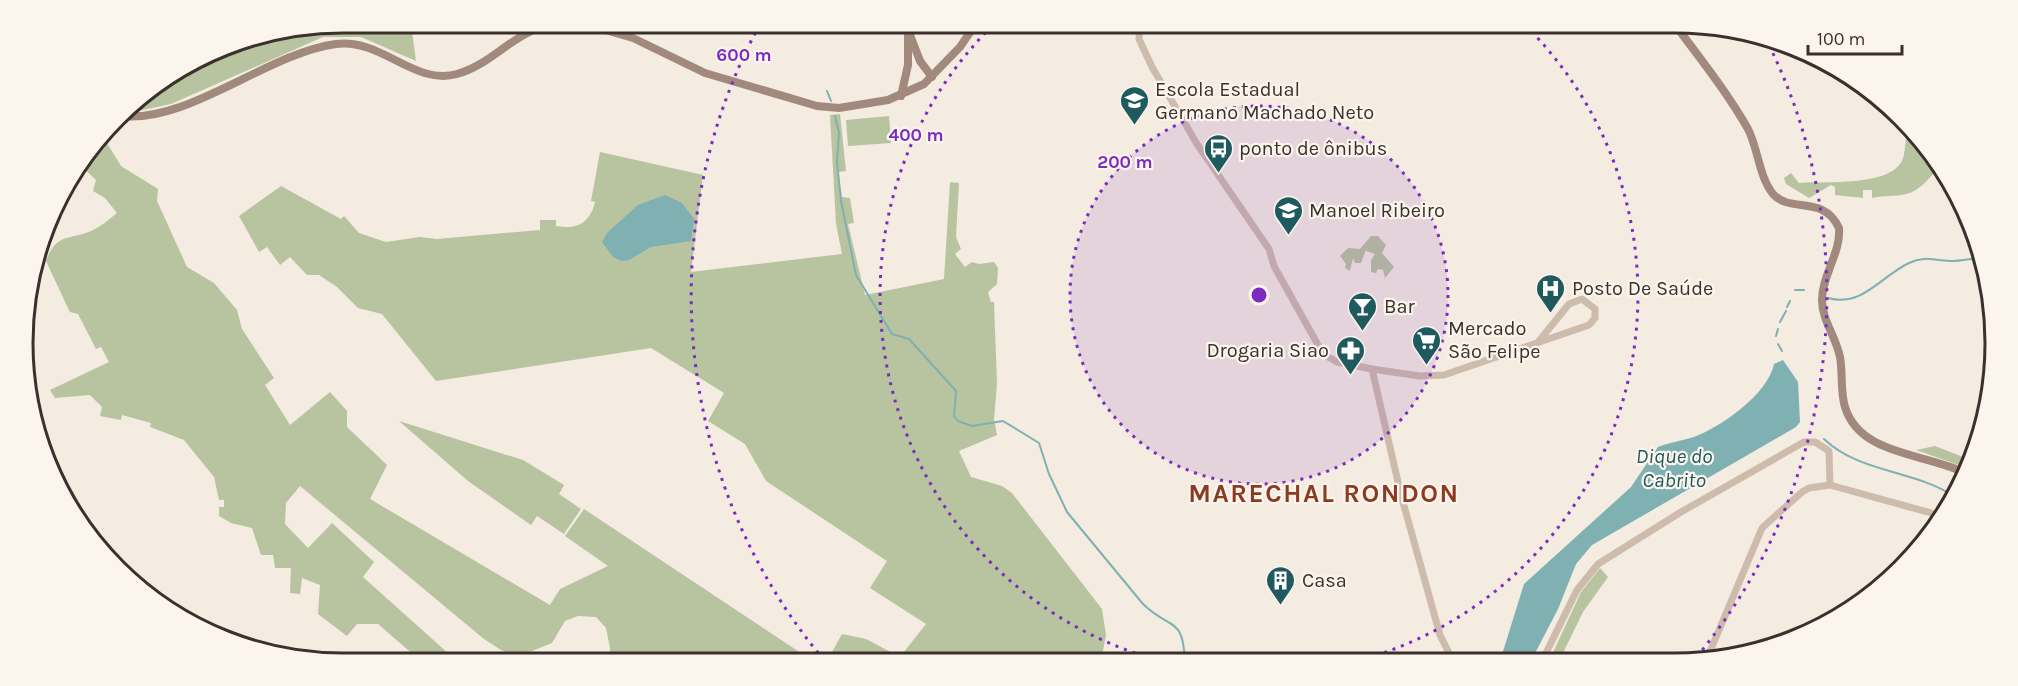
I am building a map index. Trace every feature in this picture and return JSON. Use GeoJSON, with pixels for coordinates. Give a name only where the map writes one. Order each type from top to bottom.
{"type":"FeatureCollection","features":[{"type":"Feature","properties":{"kind":"main road"},"geometry":{"type":"LineString","coordinates":[[132,117],[162,113],[291,58],[337,44],[369,47],[425,74],[447,76],[469,69],[528,33]]}},
{"type":"Feature","properties":{"kind":"main road"},"geometry":{"type":"LineString","coordinates":[[616,33],[633,38],[705,73],[810,104],[835,108],[901,96],[932,77],[960,47],[970,33]]}},
{"type":"Feature","properties":{"kind":"main road"},"geometry":{"type":"LineString","coordinates":[[1681,33],[1747,127],[1773,194],[1784,201],[1821,208],[1832,217],[1839,228],[1822,300],[1825,319],[1839,353],[1843,399],[1852,423],[1865,437],[1878,444],[1939,461],[1958,470]]}},
{"type":"Feature","properties":{"kind":"main road"},"geometry":{"type":"LineString","coordinates":[[901,96],[908,65],[909,35]]}},
{"type":"Feature","properties":{"kind":"main road"},"geometry":{"type":"LineString","coordinates":[[909,35],[920,61],[932,77]]}},
{"type":"Feature","properties":{"kind":"street"},"geometry":{"type":"LineString","coordinates":[[1139,33],[1139,39],[1152,67],[1197,144],[1269,249],[1274,266],[1323,354],[1337,362],[1372,369],[1420,376],[1450,375],[1539,341],[1589,325],[1595,318],[1595,309],[1582,299],[1569,304],[1539,341]]}},
{"type":"Feature","properties":{"kind":"street"},"geometry":{"type":"LineString","coordinates":[[1372,369],[1401,495],[1440,635],[1449,653]]}},
{"type":"Feature","properties":{"kind":"street"},"geometry":{"type":"LineString","coordinates":[[1546,653],[1577,590],[1590,571],[1680,512],[1804,442],[1815,442],[1829,452],[1830,485]]}},
{"type":"Feature","properties":{"kind":"street"},"geometry":{"type":"LineString","coordinates":[[1710,650],[1762,528],[1802,492],[1809,488],[1830,485],[1934,514]]}},
{"type":"Feature","properties":{"kind":"green space"},"geometry":{"type":"Polygon","coordinates":[[[412,33],[416,61],[361,37],[323,37],[171,104],[138,111],[171,85],[206,65],[243,49],[283,39],[323,34],[412,33]]]}},
{"type":"Feature","properties":{"kind":"green space"},"geometry":{"type":"Polygon","coordinates":[[[840,114],[846,171],[838,172],[842,197],[850,198],[854,223],[848,224],[865,295],[944,279],[950,182],[959,183],[956,237],[961,249],[955,254],[965,267],[972,262],[979,264],[994,262],[998,268],[997,284],[988,292],[991,302],[994,302],[997,384],[994,419],[997,435],[959,451],[971,477],[1002,486],[1012,493],[1102,609],[1106,635],[1102,653],[903,653],[926,624],[870,588],[887,561],[766,481],[745,444],[708,421],[724,393],[651,348],[436,381],[382,314],[358,308],[337,287],[319,275],[307,275],[290,257],[280,265],[267,247],[259,252],[239,216],[281,186],[341,219],[344,216],[359,233],[386,242],[420,237],[437,239],[540,230],[540,220],[556,220],[556,226],[576,226],[586,220],[593,209],[595,202],[591,201],[600,152],[703,175],[691,272],[842,254],[836,224],[830,115],[840,114]]]}},
{"type":"Feature","properties":{"kind":"green space"},"geometry":{"type":"Polygon","coordinates":[[[889,116],[891,143],[848,146],[846,120],[889,116]]]}},
{"type":"Feature","properties":{"kind":"green space"},"geometry":{"type":"Polygon","coordinates":[[[1906,138],[1934,173],[1924,184],[1911,192],[1872,198],[1872,190],[1863,190],[1863,198],[1835,195],[1835,187],[1831,185],[1809,198],[1786,184],[1784,178],[1791,173],[1799,183],[1855,181],[1884,175],[1895,169],[1902,161],[1906,138]]]}},
{"type":"Feature","properties":{"kind":"green space"},"geometry":{"type":"Polygon","coordinates":[[[107,143],[121,166],[158,189],[157,201],[187,267],[214,283],[237,310],[242,329],[274,378],[265,385],[290,425],[330,392],[347,411],[347,427],[387,465],[370,499],[550,605],[560,589],[608,566],[565,536],[584,509],[801,653],[610,653],[606,628],[596,617],[578,616],[565,621],[552,643],[527,653],[508,653],[484,639],[300,486],[286,503],[285,524],[308,548],[332,523],[374,562],[363,577],[448,653],[411,653],[378,624],[357,624],[347,636],[318,614],[320,585],[302,578],[300,594],[290,593],[291,568],[275,568],[273,555],[261,555],[252,528],[231,523],[219,516],[219,507],[224,507],[224,500],[219,500],[214,477],[184,440],[150,427],[151,423],[122,415],[121,420],[100,416],[102,407],[90,395],[55,398],[50,390],[109,362],[101,347],[96,349],[78,314],[70,312],[46,261],[50,252],[60,241],[93,230],[117,213],[105,198],[93,191],[96,180],[86,170],[107,143]]]}},
{"type":"Feature","properties":{"kind":"green space"},"geometry":{"type":"Polygon","coordinates":[[[1371,236],[1378,236],[1386,245],[1382,253],[1394,267],[1385,278],[1383,270],[1378,269],[1376,273],[1371,272],[1371,260],[1375,254],[1366,251],[1367,247],[1361,263],[1355,263],[1353,258],[1350,271],[1345,268],[1346,264],[1340,256],[1348,248],[1360,249],[1371,236]]]}},
{"type":"Feature","properties":{"kind":"green space"},"geometry":{"type":"Polygon","coordinates":[[[399,421],[523,460],[564,485],[559,494],[581,509],[564,534],[537,516],[531,525],[468,481],[399,421]]]}},
{"type":"Feature","properties":{"kind":"green space"},"geometry":{"type":"Polygon","coordinates":[[[1935,446],[1963,457],[1960,465],[1916,450],[1935,446]]]}},
{"type":"Feature","properties":{"kind":"green space"},"geometry":{"type":"Polygon","coordinates":[[[1600,568],[1608,577],[1583,612],[1563,653],[1553,653],[1581,592],[1600,568]]]}},
{"type":"Feature","properties":{"kind":"green space"},"geometry":{"type":"Polygon","coordinates":[[[842,634],[866,639],[892,653],[832,652],[842,634]]]}},
{"type":"Feature","properties":{"kind":"water"},"geometry":{"type":"Polygon","coordinates":[[[665,195],[682,203],[694,219],[691,241],[651,247],[629,260],[622,261],[613,257],[602,242],[607,233],[638,205],[665,195]]]}},
{"type":"Feature","properties":{"kind":"water","name":"Dique do Cabrito"},"geometry":{"type":"Polygon","coordinates":[[[1783,360],[1798,382],[1800,422],[1796,427],[1592,545],[1576,564],[1558,609],[1535,653],[1502,653],[1524,584],[1631,487],[1658,447],[1694,437],[1730,417],[1763,387],[1774,364],[1783,360]]]}},
{"type":"Feature","properties":{"kind":"waterway"},"geometry":{"type":"LineString","coordinates":[[827,91],[831,101]]}},
{"type":"Feature","properties":{"kind":"waterway"},"geometry":{"type":"LineString","coordinates":[[835,116],[839,133],[837,162],[841,201],[856,275],[892,334],[909,339],[956,391],[954,416],[958,421],[972,426],[1003,421],[1039,443],[1049,474],[1067,512],[1143,604],[1178,630],[1182,637],[1184,653]]}},
{"type":"Feature","properties":{"kind":"waterway"},"geometry":{"type":"LineString","coordinates":[[1828,298],[1840,300],[1861,295],[1915,261],[1973,259]]}},
{"type":"Feature","properties":{"kind":"waterway"},"geometry":{"type":"LineString","coordinates":[[1795,290],[1804,290]]}},
{"type":"Feature","properties":{"kind":"waterway"},"geometry":{"type":"LineString","coordinates":[[1787,307],[1790,301]]}},
{"type":"Feature","properties":{"kind":"waterway"},"geometry":{"type":"LineString","coordinates":[[1780,322],[1786,311]]}},
{"type":"Feature","properties":{"kind":"waterway"},"geometry":{"type":"LineString","coordinates":[[1776,336],[1778,329]]}},
{"type":"Feature","properties":{"kind":"waterway"},"geometry":{"type":"LineString","coordinates":[[1778,344],[1782,351]]}},
{"type":"Feature","properties":{"kind":"waterway"},"geometry":{"type":"LineString","coordinates":[[1824,439],[1854,459],[1923,481],[1946,492]]}},
{"type":"Feature","properties":{"kind":"place","name":"Escola Estadual Germano Machado Neto"},"geometry":{"type":"Point","coordinates":[1134,126]}},
{"type":"Feature","properties":{"kind":"place","name":"ponto de ônibus"},"geometry":{"type":"Point","coordinates":[1218,174]}},
{"type":"Feature","properties":{"kind":"place","name":"Manoel Ribeiro"},"geometry":{"type":"Point","coordinates":[1288,236]}},
{"type":"Feature","properties":{"kind":"place","name":"Posto De Saúde"},"geometry":{"type":"Point","coordinates":[1551,314]}},
{"type":"Feature","properties":{"kind":"place","name":"Bar"},"geometry":{"type":"Point","coordinates":[1363,332]}},
{"type":"Feature","properties":{"kind":"place","name":"Mercado São Felipe"},"geometry":{"type":"Point","coordinates":[1427,366]}},
{"type":"Feature","properties":{"kind":"place","name":"Drogaria Siao"},"geometry":{"type":"Point","coordinates":[1350,376]}},
{"type":"Feature","properties":{"kind":"place","name":"Casa"},"geometry":{"type":"Point","coordinates":[1281,606]}},
{"type":"Feature","properties":{"kind":"district","name":"MARECHAL RONDON"},"geometry":{"type":"Point","coordinates":[1324,493]}}]}
